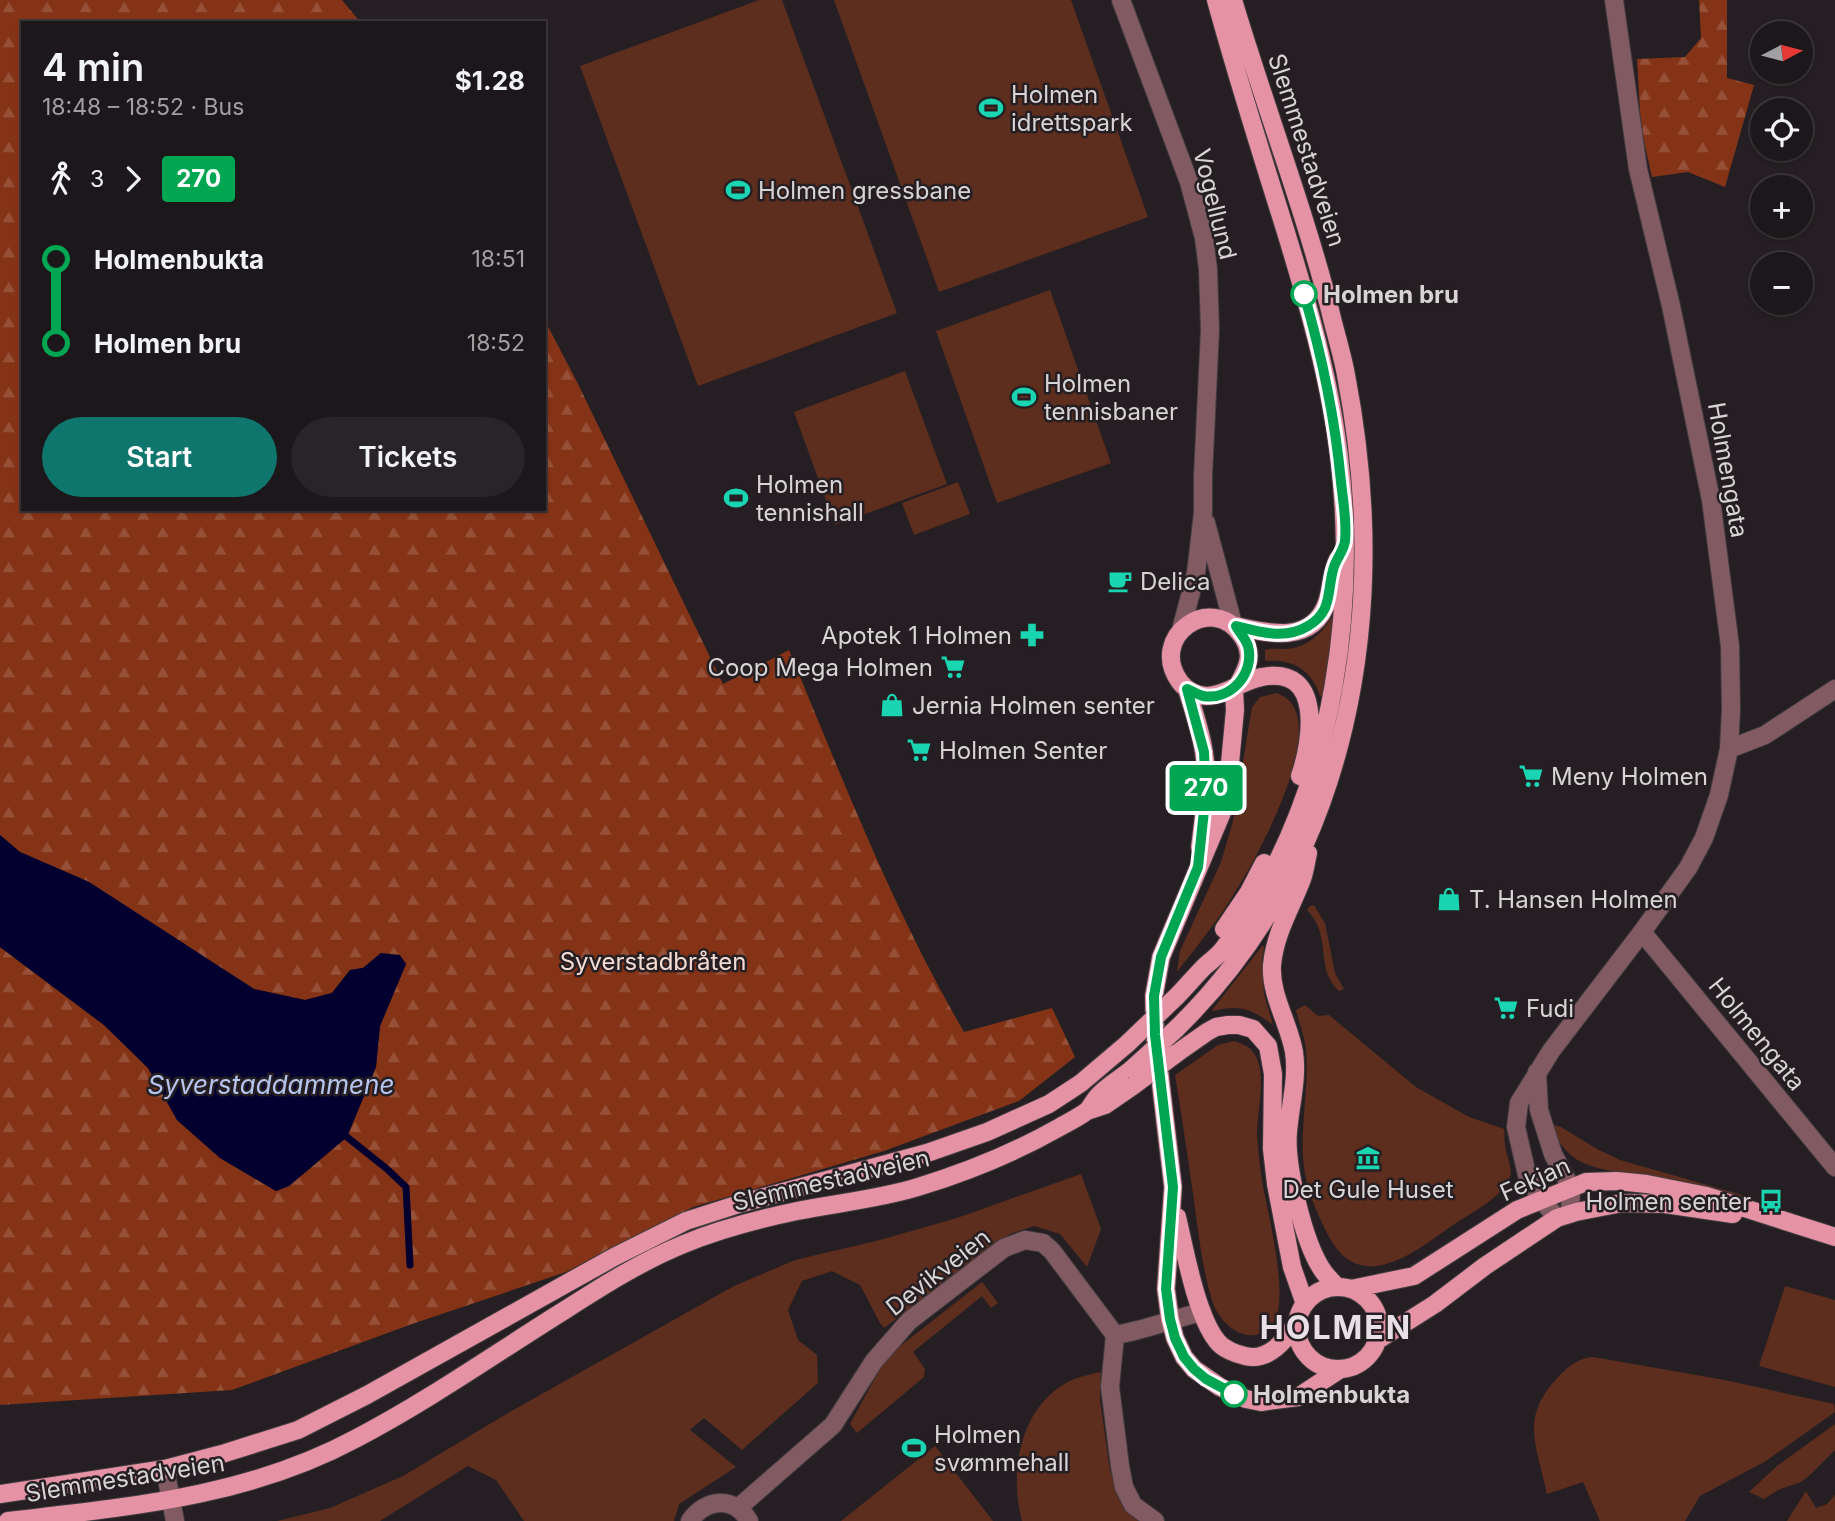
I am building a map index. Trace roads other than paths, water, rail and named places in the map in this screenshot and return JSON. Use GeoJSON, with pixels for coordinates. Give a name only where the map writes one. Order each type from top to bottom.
{"type":"FeatureCollection","features":[{"type":"Feature","properties":{"kind":"main road","name":"Slemmestadveien"},"geometry":{"type":"LineString","coordinates":[[0,1494],[165,1469],[298,1430],[328,1416],[592,1268],[686,1221],[928,1153],[987,1132],[1049,1104],[1088,1077],[1127,1044],[1222,951],[1262,893],[1310,784],[1324,736],[1342,625],[1345,542],[1338,450],[1321,356],[1216,0]]}},
{"type":"Feature","properties":{"kind":"main road","name":"Slemmestadveien"},"geometry":{"type":"LineString","coordinates":[[8,1521],[170,1500],[223,1489],[295,1466],[352,1441],[432,1395],[652,1258],[715,1233],[775,1216],[918,1188],[1030,1143],[1087,1111],[1100,1094],[1133,1077],[1225,977],[1265,922],[1300,856],[1335,760],[1353,684],[1362,606],[1363,549],[1362,480],[1345,372],[1315,254],[1233,0]]}},
{"type":"Feature","properties":{"kind":"main road"},"geometry":{"type":"LineString","coordinates":[[1198,867],[1205,809],[1206,772],[1200,732],[1187,689],[1175,674],[1171,661],[1172,646],[1181,630],[1197,620],[1215,618],[1266,634],[1282,635],[1298,631],[1319,618],[1329,595],[1333,570],[1345,542]]}},
{"type":"Feature","properties":{"kind":"main road"},"geometry":{"type":"LineString","coordinates":[[1234,625],[1248,645],[1248,667],[1236,687],[1229,774],[1223,810],[1161,957],[1154,996],[1155,1035],[1173,1187],[1166,1289],[1170,1319],[1180,1347],[1194,1369],[1220,1387],[1246,1399],[1261,1402],[1298,1397],[1339,1370],[1363,1361],[1378,1340],[1377,1315],[1371,1304],[1362,1295],[1344,1288],[1322,1269],[1307,1236],[1293,1183],[1287,1136],[1294,1083],[1294,1056],[1275,991],[1272,968],[1276,941],[1303,877],[1312,827]]}},
{"type":"Feature","properties":{"kind":"main road"},"geometry":{"type":"LineString","coordinates":[[1187,689],[1202,696],[1219,695],[1263,677],[1284,677],[1294,681],[1305,694],[1311,727],[1302,770],[1267,856],[1249,892],[1215,943],[1205,966]]}},
{"type":"Feature","properties":{"kind":"main road"},"geometry":{"type":"LineString","coordinates":[[1133,1077],[1177,1053],[1216,1027],[1239,1025],[1253,1029],[1268,1046],[1273,1074],[1272,1149],[1276,1184],[1292,1267],[1305,1304]]}},
{"type":"Feature","properties":{"kind":"main road","name":"Fekjan"},"geometry":{"type":"LineString","coordinates":[[1344,1288],[1414,1276],[1517,1210],[1586,1182],[1647,1184],[1707,1196],[1835,1237]]}},
{"type":"Feature","properties":{"kind":"main road","name":"Fekjan"},"geometry":{"type":"LineString","coordinates":[[1378,1340],[1435,1304],[1485,1266],[1564,1216],[1622,1203],[1648,1202],[1792,1223]]}},
{"type":"Feature","properties":{"kind":"main road"},"geometry":{"type":"LineString","coordinates":[[1173,1203],[1202,1312],[1218,1343],[1237,1354],[1251,1358],[1266,1354],[1282,1344],[1297,1324]]}},
{"type":"Feature","properties":{"kind":"main road"},"geometry":{"type":"LineString","coordinates":[[1339,1370],[1326,1368],[1313,1361],[1298,1338],[1297,1324],[1305,1304],[1314,1295],[1325,1289],[1344,1288]]}},
{"type":"Feature","properties":{"kind":"street","name":"Vogellund"},"geometry":{"type":"LineString","coordinates":[[1121,0],[1189,182],[1204,238],[1208,269],[1210,330],[1203,513],[1196,573],[1181,630]]}},
{"type":"Feature","properties":{"kind":"street","name":"Holmengata"},"geometry":{"type":"LineString","coordinates":[[1564,1216],[1541,1199],[1528,1179],[1516,1127],[1519,1103],[1551,1051],[1688,868],[1704,838],[1719,795],[1729,749],[1731,710],[1730,646],[1711,499],[1671,306],[1638,169],[1614,0]]}},
{"type":"Feature","properties":{"kind":"street","name":"Vogellund"},"geometry":{"type":"LineString","coordinates":[[1203,513],[1234,625]]}},
{"type":"Feature","properties":{"kind":"street"},"geometry":{"type":"LineString","coordinates":[[1729,749],[1765,735],[1835,689]]}},
{"type":"Feature","properties":{"kind":"street","name":"Holmengata"},"geometry":{"type":"LineString","coordinates":[[1642,932],[1835,1167]]}},
{"type":"Feature","properties":{"kind":"street"},"geometry":{"type":"LineString","coordinates":[[1537,1072],[1539,1110],[1553,1154],[1571,1188],[1564,1216]]}},
{"type":"Feature","properties":{"kind":"street","name":"Devikveien"},"geometry":{"type":"LineString","coordinates":[[690,1521],[707,1505],[718,1503],[728,1504],[744,1515],[832,1425],[874,1361],[909,1321],[1004,1248],[1026,1240],[1043,1243],[1052,1251],[1115,1335]]}},
{"type":"Feature","properties":{"kind":"street"},"geometry":{"type":"LineString","coordinates":[[1155,1521],[1133,1505],[1124,1487],[1110,1387],[1115,1335],[1202,1312]]}},
{"type":"Feature","properties":{"kind":"street"},"geometry":{"type":"LineString","coordinates":[[165,1469],[175,1521]]}},
{"type":"Feature","properties":{"kind":"water","name":"Syverstaddammene"},"geometry":{"type":"Polygon","coordinates":[[[0,835],[20,852],[89,882],[254,989],[305,1000],[332,993],[350,970],[363,968],[381,953],[400,955],[406,964],[380,1026],[376,1067],[347,1137],[289,1186],[276,1191],[220,1158],[177,1120],[148,1068],[104,1025],[0,947],[0,835]]]}},
{"type":"Feature","properties":{"kind":"waterway"},"geometry":{"type":"LineString","coordinates":[[347,1137],[406,1187],[410,1265]]}},
{"type":"Feature","properties":{"kind":"place","name":"Holmen idrettspark"},"geometry":{"type":"Point","coordinates":[991,108]}},
{"type":"Feature","properties":{"kind":"place","name":"Holmen gressbane"},"geometry":{"type":"Point","coordinates":[738,190]}},
{"type":"Feature","properties":{"kind":"place","name":"Holmen bru"},"geometry":{"type":"Point","coordinates":[1304,294]}},
{"type":"Feature","properties":{"kind":"place","name":"Holmen tennisbaner"},"geometry":{"type":"Point","coordinates":[1024,397]}},
{"type":"Feature","properties":{"kind":"place","name":"Holmen tennishall"},"geometry":{"type":"Point","coordinates":[736,498]}},
{"type":"Feature","properties":{"kind":"place","name":"Delica"},"geometry":{"type":"Point","coordinates":[1120,581]}},
{"type":"Feature","properties":{"kind":"place","name":"Apotek 1 Holmen"},"geometry":{"type":"Point","coordinates":[1032,635]}},
{"type":"Feature","properties":{"kind":"place","name":"Coop Mega Holmen"},"geometry":{"type":"Point","coordinates":[953,667]}},
{"type":"Feature","properties":{"kind":"place","name":"Jernia Holmen senter"},"geometry":{"type":"Point","coordinates":[892,705]}},
{"type":"Feature","properties":{"kind":"place","name":"Holmen Senter"},"geometry":{"type":"Point","coordinates":[919,750]}},
{"type":"Feature","properties":{"kind":"place","name":"Meny Holmen"},"geometry":{"type":"Point","coordinates":[1531,776]}},
{"type":"Feature","properties":{"kind":"place","name":"T. Hansen Holmen"},"geometry":{"type":"Point","coordinates":[1449,899]}},
{"type":"Feature","properties":{"kind":"place","name":"Fudi"},"geometry":{"type":"Point","coordinates":[1506,1008]}},
{"type":"Feature","properties":{"kind":"place","name":"Det Gule Huset"},"geometry":{"type":"Point","coordinates":[1368,1158]}},
{"type":"Feature","properties":{"kind":"place","name":"Holmen senter"},"geometry":{"type":"Point","coordinates":[1771,1201]}},
{"type":"Feature","properties":{"kind":"place","name":"Holmenbukta"},"geometry":{"type":"Point","coordinates":[1234,1394]}},
{"type":"Feature","properties":{"kind":"place","name":"Holmen svømmehall"},"geometry":{"type":"Point","coordinates":[914,1448]}},
{"type":"Feature","properties":{"kind":"district","name":"HOLMEN"},"geometry":{"type":"Point","coordinates":[1336,1327]}},
{"type":"Feature","properties":{"kind":"park label","name":"Syverstadbråten"},"geometry":{"type":"Point","coordinates":[653,961]}}]}
